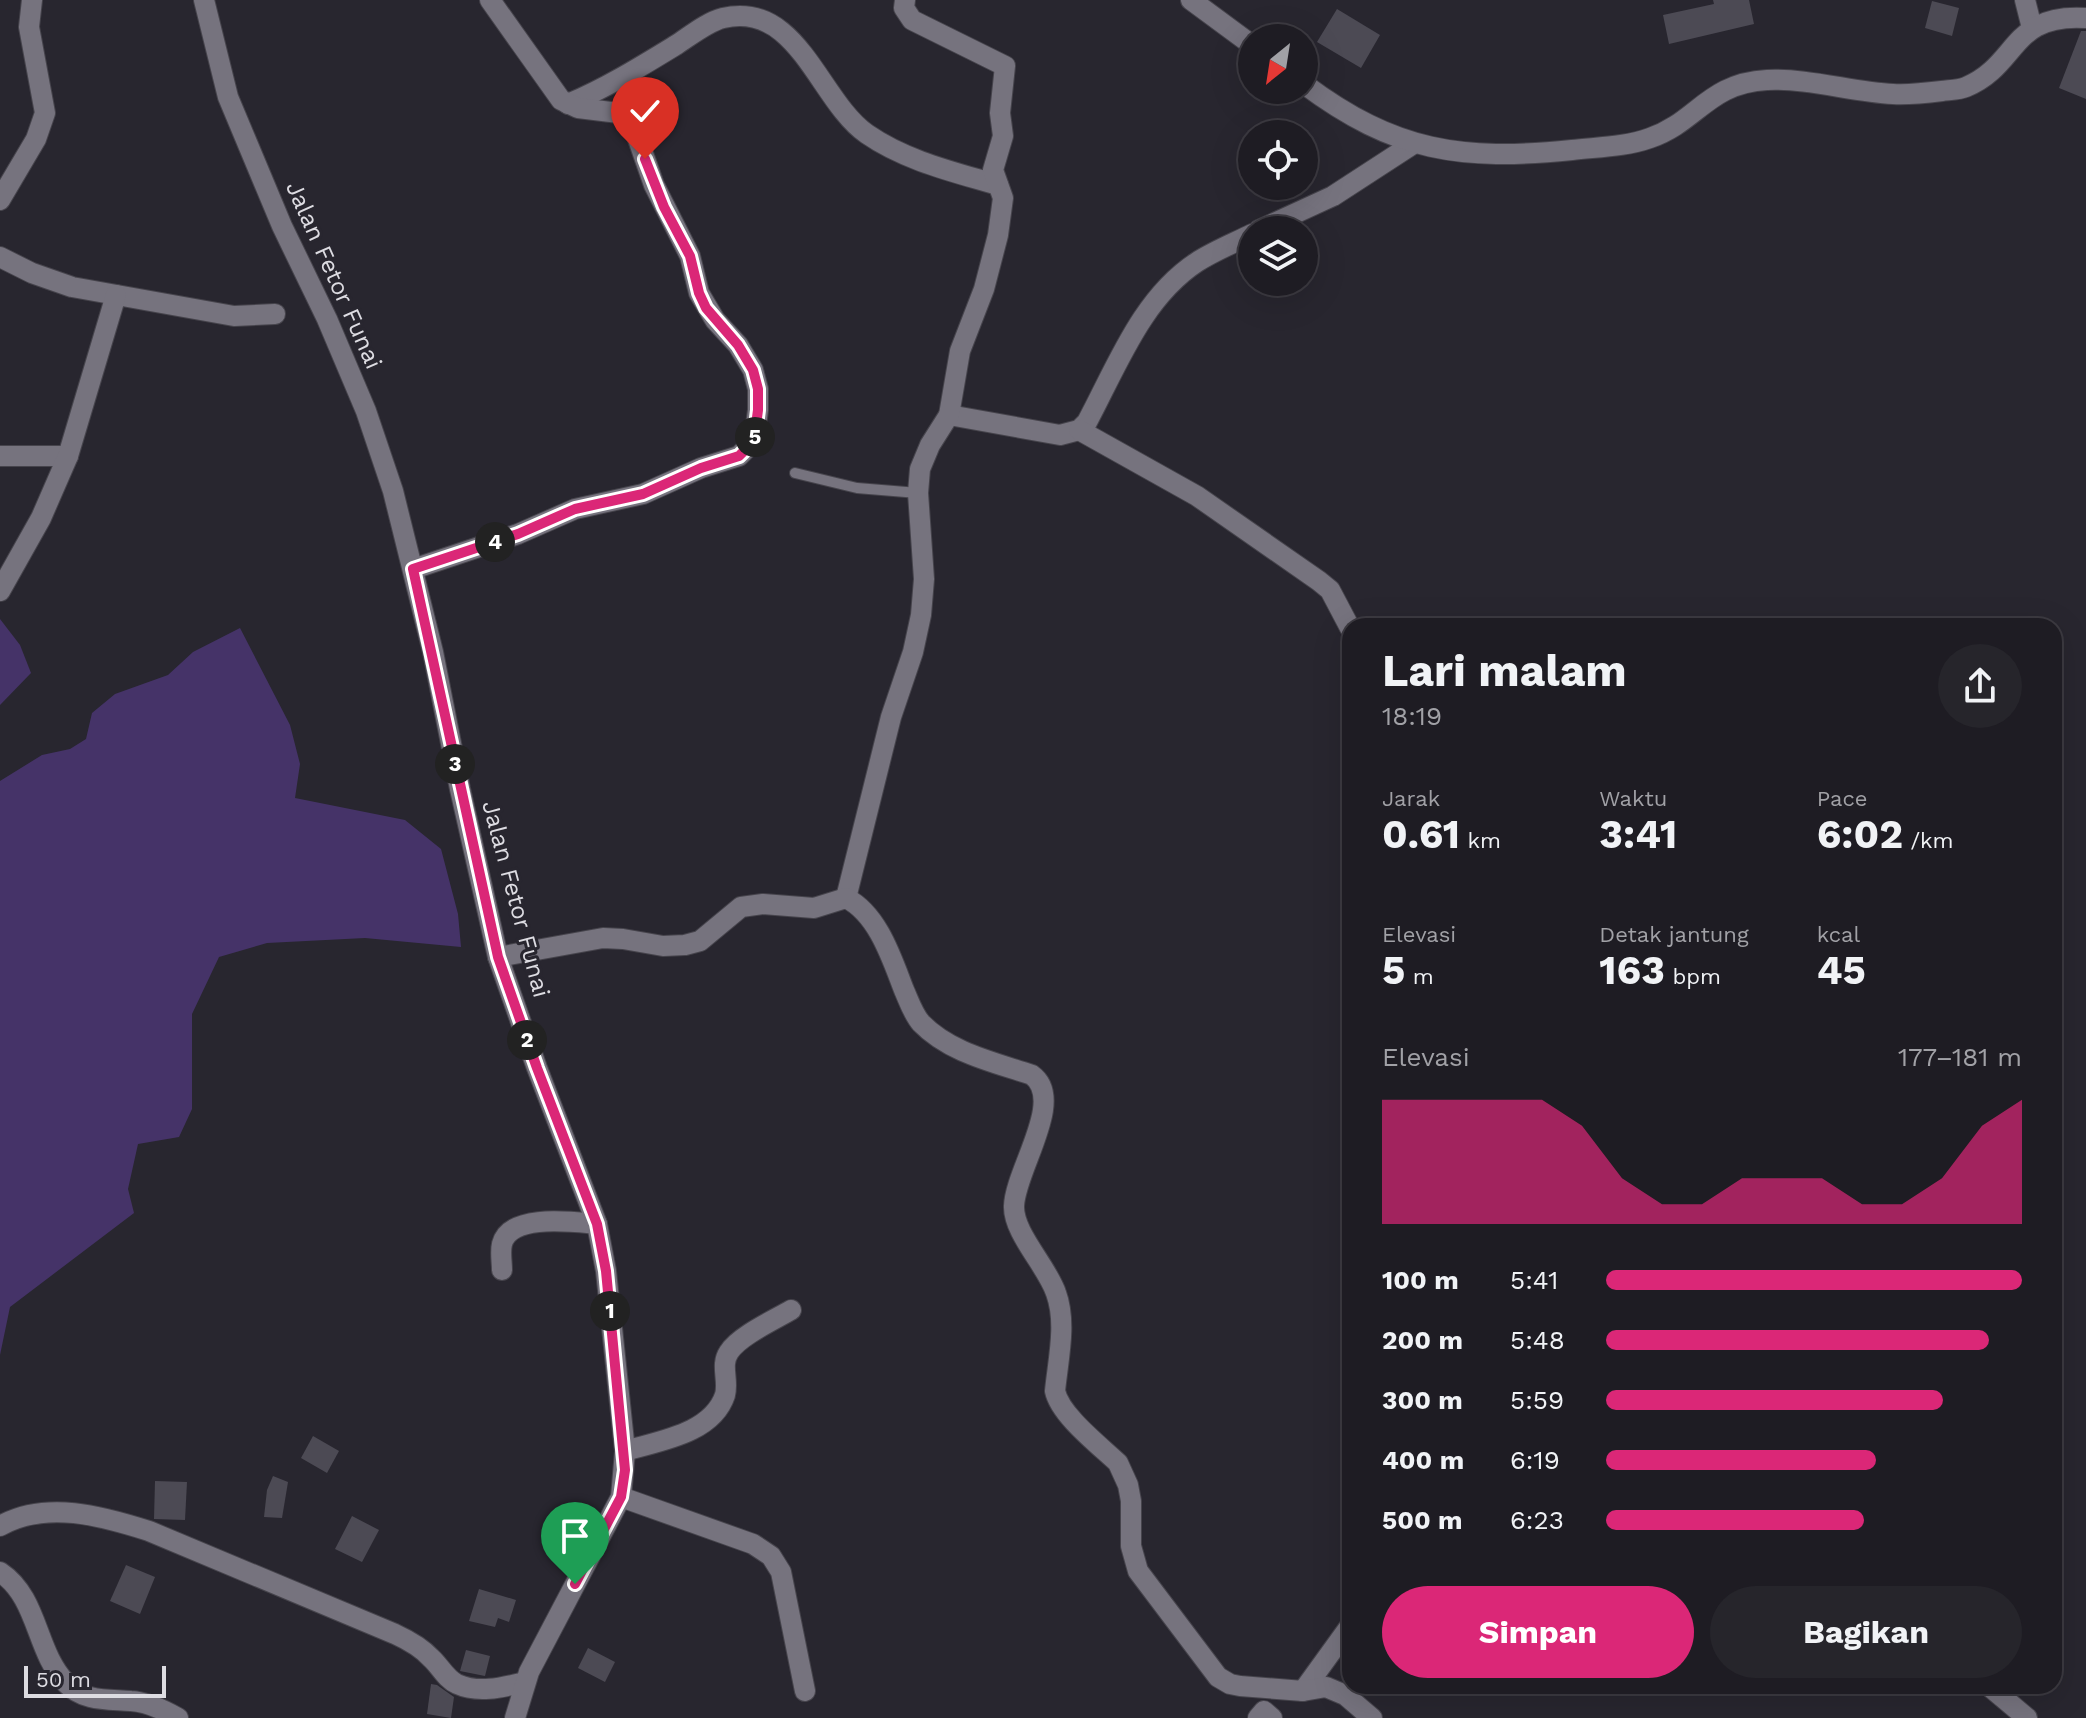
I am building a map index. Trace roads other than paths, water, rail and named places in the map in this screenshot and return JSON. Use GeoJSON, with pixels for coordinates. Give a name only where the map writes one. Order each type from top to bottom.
{"type":"FeatureCollection","features":[{"type":"Feature","properties":{"kind":"street"},"geometry":{"type":"LineString","coordinates":[[0,200],[36,139],[45,113],[29,27],[32,0]]}},
{"type":"Feature","properties":{"kind":"street","name":"Jalan Fetor Funai"},"geometry":{"type":"LineString","coordinates":[[204,0],[228,97],[366,411],[393,491],[498,957],[597,1224],[606,1271],[625,1451],[621,1497],[525,1682],[515,1718]]}},
{"type":"Feature","properties":{"kind":"street"},"geometry":{"type":"LineString","coordinates":[[413,569],[518,534],[575,509],[643,494],[701,468],[739,456],[754,441],[758,389],[753,370],[738,345],[715,320],[699,293],[690,256],[654,185],[632,122],[619,113],[568,104],[554,93],[490,0]]}},
{"type":"Feature","properties":{"kind":"street"},"geometry":{"type":"LineString","coordinates":[[846,898],[891,717],[913,652],[921,615],[924,579],[918,493],[920,469],[930,445],[949,415],[960,351],[984,289],[998,235],[1003,198],[993,170],[1003,136],[1000,113],[1005,66],[912,20],[904,8],[905,0]]}},
{"type":"Feature","properties":{"kind":"street"},"geometry":{"type":"LineString","coordinates":[[1191,0],[1238,35]]}},
{"type":"Feature","properties":{"kind":"street"},"geometry":{"type":"LineString","coordinates":[[2025,0],[2032,28]]}},
{"type":"Feature","properties":{"kind":"street"},"geometry":{"type":"LineString","coordinates":[[568,104],[614,83],[718,19],[747,15],[763,19],[781,32],[816,70],[856,125],[868,135],[944,169],[998,185]]}},
{"type":"Feature","properties":{"kind":"street"},"geometry":{"type":"LineString","coordinates":[[1318,94],[1334,106],[1413,144],[1467,154],[1504,155],[1630,144],[1652,138],[1722,90],[1741,83],[1769,80],[1894,95],[1964,88],[1989,71],[2032,28],[2051,19],[2086,18]]}},
{"type":"Feature","properties":{"kind":"street"},"geometry":{"type":"LineString","coordinates":[[1289,216],[1333,196],[1413,144]]}},
{"type":"Feature","properties":{"kind":"street"},"geometry":{"type":"LineString","coordinates":[[949,415],[1060,435],[1079,430],[1093,412],[1137,326],[1167,289],[1196,262],[1238,241]]}},
{"type":"Feature","properties":{"kind":"street"},"geometry":{"type":"LineString","coordinates":[[0,257],[32,273],[72,287],[234,316],[275,314]]}},
{"type":"Feature","properties":{"kind":"street"},"geometry":{"type":"LineString","coordinates":[[0,591],[41,518],[68,456],[116,295]]}},
{"type":"Feature","properties":{"kind":"street"},"geometry":{"type":"LineString","coordinates":[[1079,430],[1197,496],[1319,581],[1330,590],[1345,618]]}},
{"type":"Feature","properties":{"kind":"street"},"geometry":{"type":"LineString","coordinates":[[0,456],[68,456]]}},
{"type":"Feature","properties":{"kind":"street"},"geometry":{"type":"LineString","coordinates":[[498,957],[603,938],[663,946],[685,945],[700,941],[741,907],[763,904],[814,908],[846,898]]}},
{"type":"Feature","properties":{"kind":"street"},"geometry":{"type":"LineString","coordinates":[[846,898],[863,911],[881,937],[913,1012],[922,1023],[952,1046],[1032,1075],[1045,1093],[1046,1105],[1022,1171],[1013,1211],[1016,1222],[1050,1278],[1060,1307],[1057,1400],[1118,1463],[1131,1501],[1131,1546],[1138,1571],[1223,1681],[1240,1686],[1303,1691],[1326,1687],[1336,1690],[1372,1718]]}},
{"type":"Feature","properties":{"kind":"street"},"geometry":{"type":"LineString","coordinates":[[502,1270],[502,1244],[506,1236],[522,1224],[597,1224]]}},
{"type":"Feature","properties":{"kind":"street"},"geometry":{"type":"LineString","coordinates":[[625,1451],[684,1434],[708,1418],[726,1393],[724,1366],[729,1351],[791,1310]]}},
{"type":"Feature","properties":{"kind":"street"},"geometry":{"type":"LineString","coordinates":[[621,1497],[753,1544],[771,1556],[781,1572],[805,1691]]}},
{"type":"Feature","properties":{"kind":"street"},"geometry":{"type":"LineString","coordinates":[[0,1526],[15,1518],[37,1513],[94,1516],[118,1521],[149,1531],[395,1634],[432,1658],[456,1684],[483,1689],[525,1682]]}},
{"type":"Feature","properties":{"kind":"street"},"geometry":{"type":"LineString","coordinates":[[0,1572],[20,1589],[49,1656],[66,1683],[96,1700],[134,1701],[178,1718]]}},
{"type":"Feature","properties":{"kind":"street"},"geometry":{"type":"LineString","coordinates":[[1303,1691],[1342,1637]]}},
{"type":"Feature","properties":{"kind":"street"},"geometry":{"type":"LineString","coordinates":[[1998,1694],[2027,1718]]}},
{"type":"Feature","properties":{"kind":"street"},"geometry":{"type":"LineString","coordinates":[[1258,1718],[1264,1711],[1272,1718]]}},
{"type":"Feature","properties":{"kind":"lane"},"geometry":{"type":"LineString","coordinates":[[795,473],[857,488],[918,493]]}}]}
